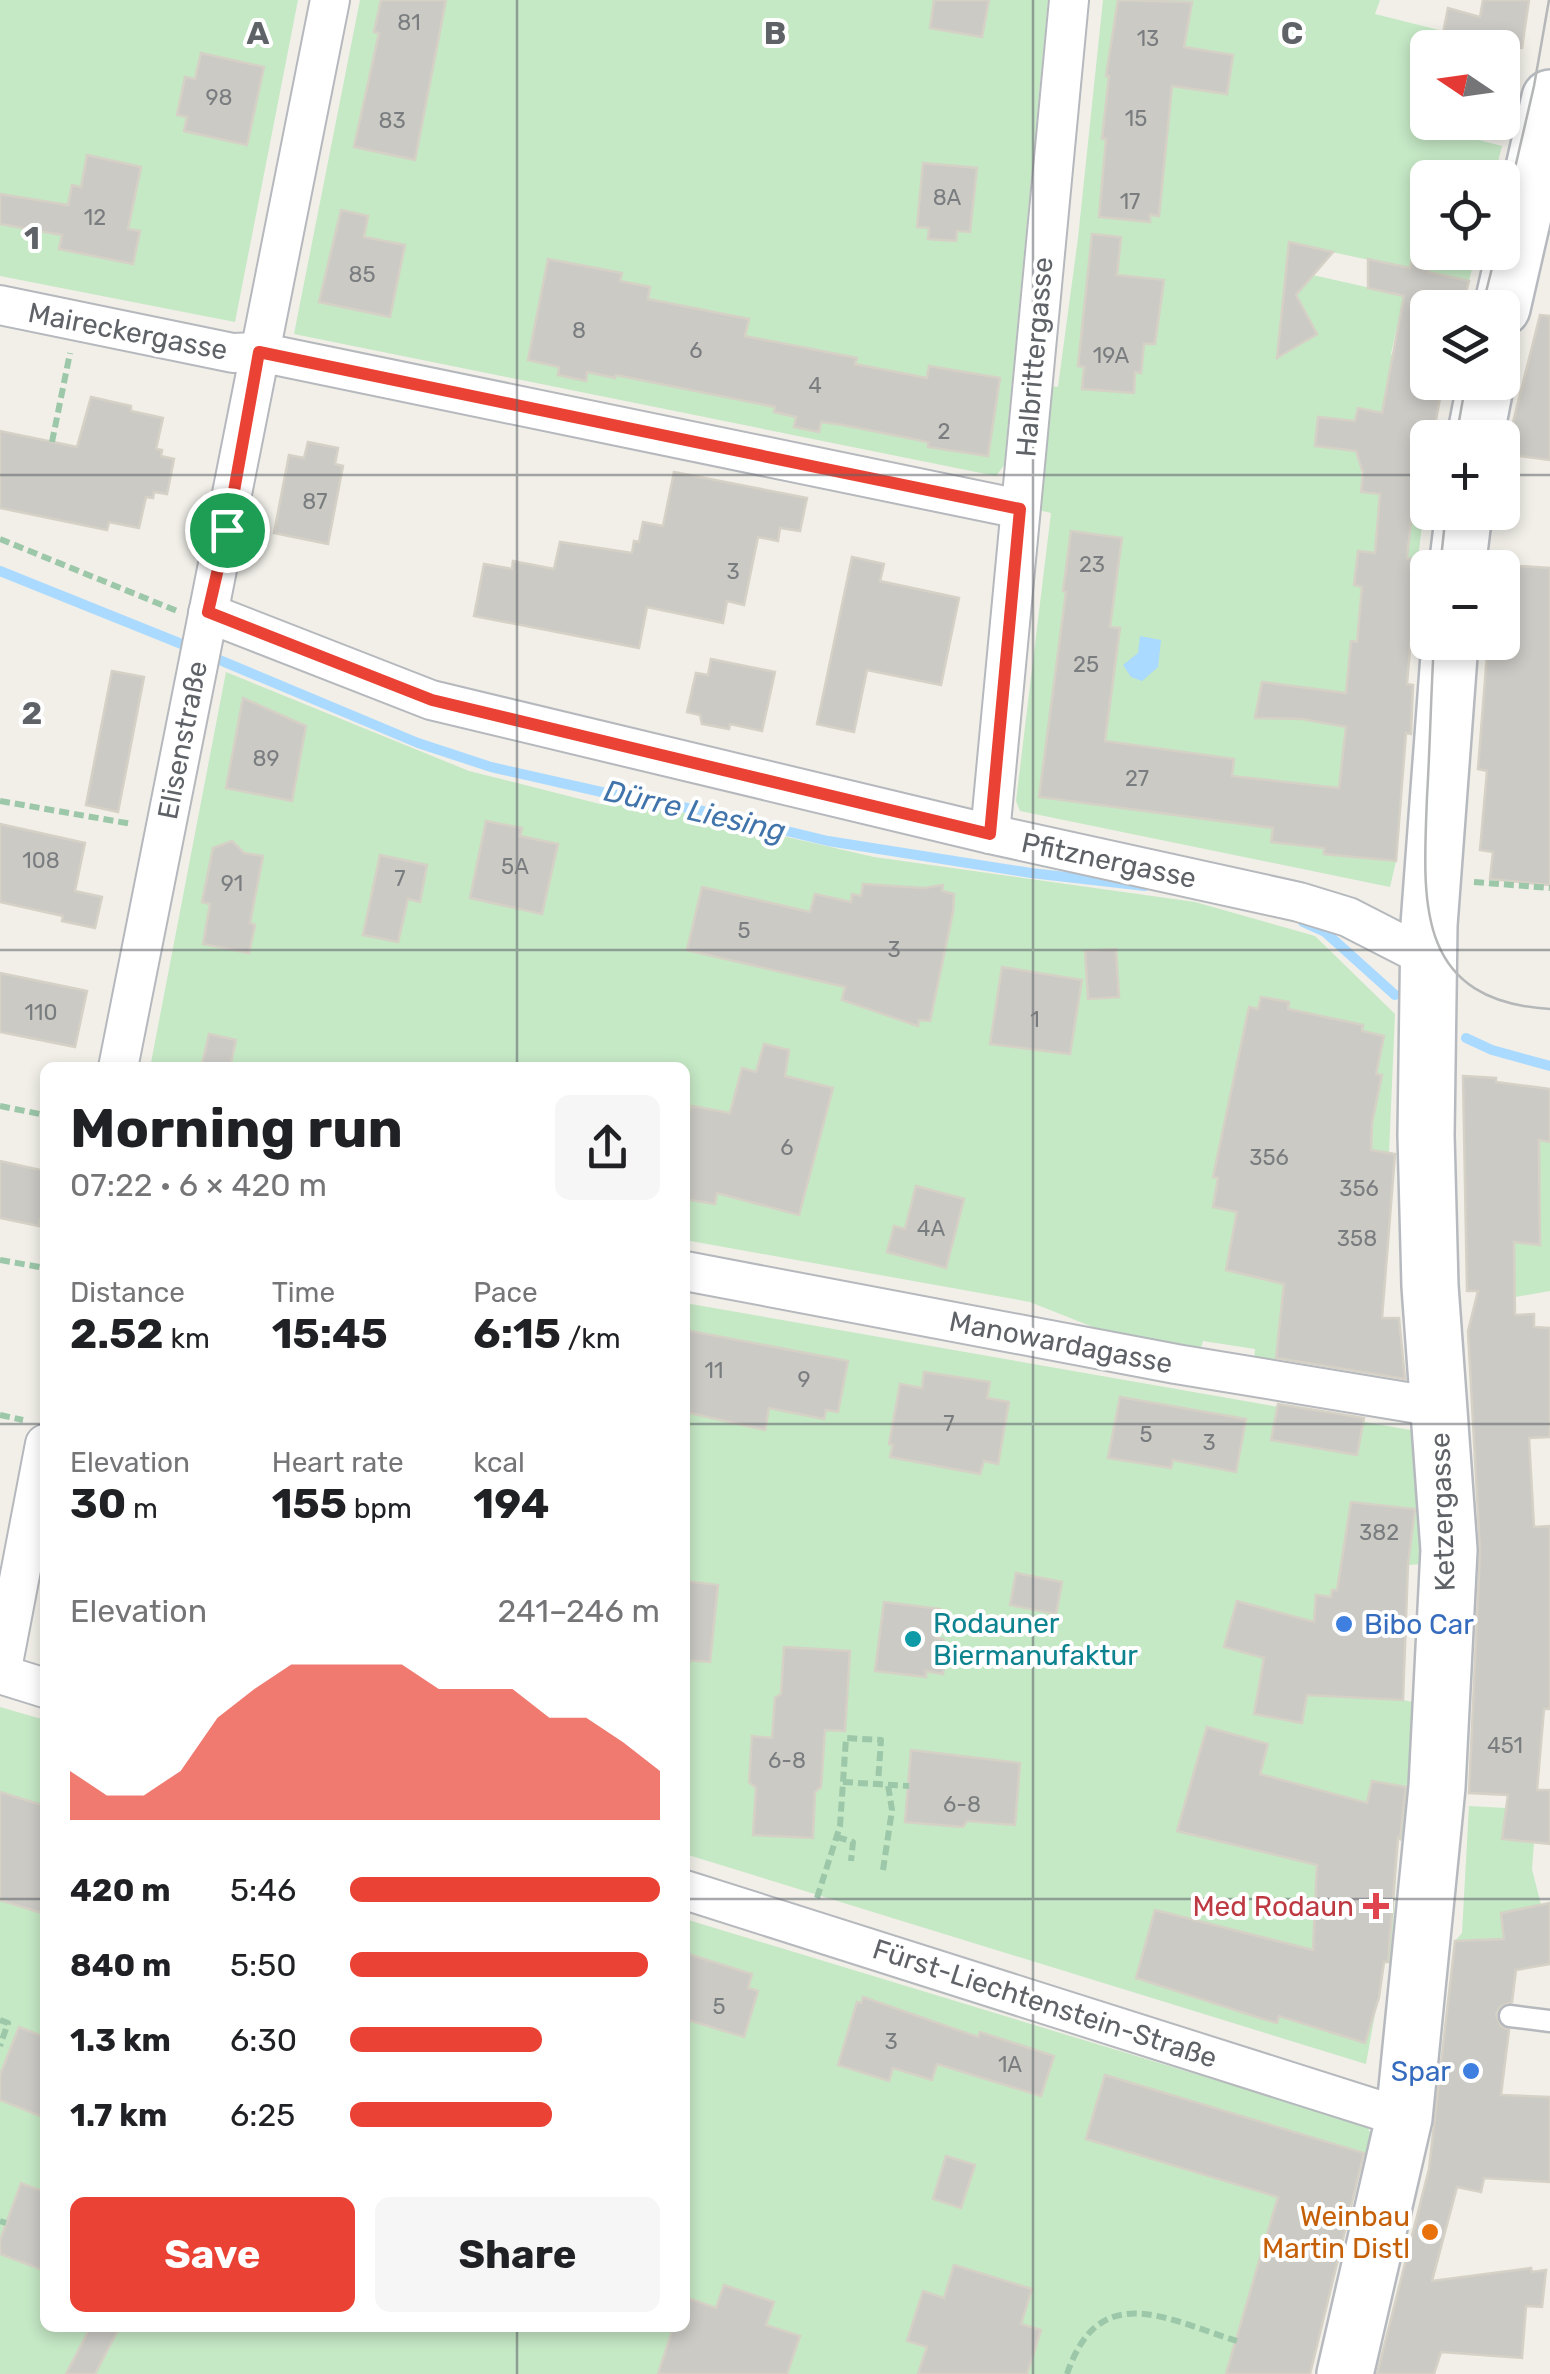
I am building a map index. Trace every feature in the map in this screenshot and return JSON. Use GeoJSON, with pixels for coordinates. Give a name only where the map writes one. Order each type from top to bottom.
{"type":"FeatureCollection","features":[{"type":"Feature","properties":{"kind":"main road"},"geometry":{"type":"LineString","coordinates":[[1506,290],[1550,98]]}},
{"type":"Feature","properties":{"kind":"main road","name":"Ketzergasse"},"geometry":{"type":"LineString","coordinates":[[1345,2374],[1404,2118],[1422,2010],[1437,1787],[1449,1550],[1430,1286],[1426,1135],[1428,958],[1449,660]]}},
{"type":"Feature","properties":{"kind":"street","name":"Elisenstraße"},"geometry":{"type":"LineString","coordinates":[[119,1062],[330,0]]}},
{"type":"Feature","properties":{"kind":"street","name":"Halbrittergasse"},"geometry":{"type":"LineString","coordinates":[[990,834],[1069,0]]}},
{"type":"Feature","properties":{"kind":"street","name":"Maireckergasse"},"geometry":{"type":"LineString","coordinates":[[0,306],[233,353],[259,352],[1020,509]]}},
{"type":"Feature","properties":{"kind":"street","name":"Pfitznergasse"},"geometry":{"type":"LineString","coordinates":[[202,636],[432,700],[990,834],[1299,902],[1348,917],[1428,958]]}},
{"type":"Feature","properties":{"kind":"street","name":"Manowardagasse"},"geometry":{"type":"LineString","coordinates":[[690,1273],[1176,1364],[1438,1407]]}},
{"type":"Feature","properties":{"kind":"street"},"geometry":{"type":"LineString","coordinates":[[40,1470],[0,1674],[40,1686]]}},
{"type":"Feature","properties":{"kind":"street","name":"Fürst-Liechtenstein-Straße"},"geometry":{"type":"LineString","coordinates":[[690,1891],[1404,2118]]}},
{"type":"Feature","properties":{"kind":"lane"},"geometry":{"type":"LineString","coordinates":[[1510,2016],[1550,2020]]}},
{"type":"Feature","properties":{"kind":"path"},"geometry":{"type":"LineString","coordinates":[[52,442],[72,346]]}},
{"type":"Feature","properties":{"kind":"path"},"geometry":{"type":"LineString","coordinates":[[0,539],[180,612],[202,636]]}},
{"type":"Feature","properties":{"kind":"path"},"geometry":{"type":"LineString","coordinates":[[0,801],[164,830]]}},
{"type":"Feature","properties":{"kind":"path"},"geometry":{"type":"LineString","coordinates":[[1432,878],[1550,888]]}},
{"type":"Feature","properties":{"kind":"path"},"geometry":{"type":"LineString","coordinates":[[0,1106],[40,1114]]}},
{"type":"Feature","properties":{"kind":"path"},"geometry":{"type":"LineString","coordinates":[[0,1260],[40,1267]]}},
{"type":"Feature","properties":{"kind":"path"},"geometry":{"type":"LineString","coordinates":[[808,1926],[840,1826],[846,1738],[882,1740],[878,1783]]}},
{"type":"Feature","properties":{"kind":"path"},"geometry":{"type":"LineString","coordinates":[[843,1782],[909,1786]]}},
{"type":"Feature","properties":{"kind":"path"},"geometry":{"type":"LineString","coordinates":[[883,1870],[892,1810],[888,1784]]}},
{"type":"Feature","properties":{"kind":"path"},"geometry":{"type":"LineString","coordinates":[[837,1837],[853,1842],[851,1861]]}},
{"type":"Feature","properties":{"kind":"path"},"geometry":{"type":"LineString","coordinates":[[0,2020],[8,2023],[0,2046]]}},
{"type":"Feature","properties":{"kind":"path"},"geometry":{"type":"LineString","coordinates":[[1067,2374],[1076,2346],[1091,2328],[1128,2312],[1158,2316],[1237,2341]]}},
{"type":"Feature","properties":{"kind":"green space"},"geometry":{"type":"Polygon","coordinates":[[[0,0],[298,0],[235,322],[0,276],[0,0]]]}},
{"type":"Feature","properties":{"kind":"green space"},"geometry":{"type":"Polygon","coordinates":[[[360,0],[1048,0],[1004,465],[996,476],[294,334],[360,0]]]}},
{"type":"Feature","properties":{"kind":"green space"},"geometry":{"type":"Polygon","coordinates":[[[1103,0],[1380,0],[1375,14],[1439,30],[1410,30],[1410,140],[1479,140],[1502,146],[1498,160],[1410,160],[1410,269],[1289,243],[1286,269],[1410,297],[1408,329],[1397,327],[1391,354],[1410,359],[1410,366],[1392,369],[1382,413],[1358,408],[1355,421],[1319,417],[1315,446],[1365,452],[1361,491],[1380,494],[1410,509],[1410,530],[1421,530],[1419,550],[1410,550],[1410,558],[1358,551],[1362,587],[1357,642],[1373,697],[1263,682],[1255,717],[1302,719],[1346,727],[1339,788],[1279,781],[1271,842],[1324,848],[1325,854],[1396,861],[1390,887],[1020,811],[1016,801],[1051,513],[1030,508],[1041,385],[1058,387],[1103,0]]]}},
{"type":"Feature","properties":{"kind":"green space"},"geometry":{"type":"Polygon","coordinates":[[[1417,270],[1472,270],[1469,281],[1417,270]]]}},
{"type":"Feature","properties":{"kind":"green space"},"geometry":{"type":"Polygon","coordinates":[[[226,672],[469,771],[600,804],[644,804],[874,857],[1195,902],[1315,936],[1395,1014],[1389,1153],[1218,1178],[1213,1207],[1327,1225],[1280,1331],[1275,1366],[1254,1363],[1255,1349],[1203,1341],[1199,1354],[1123,1339],[1030,1302],[690,1241],[690,1062],[151,1062],[226,672]]]}},
{"type":"Feature","properties":{"kind":"green space"},"geometry":{"type":"Polygon","coordinates":[[[1531,1138],[1550,1142],[1550,1291],[1515,1297],[1514,1242],[1540,1244],[1539,1163],[1532,1161],[1531,1138]]]}},
{"type":"Feature","properties":{"kind":"green space"},"geometry":{"type":"Polygon","coordinates":[[[690,1304],[1416,1431],[1422,1477],[1422,1564],[1408,1565],[1403,1700],[1417,1703],[1405,1804],[1412,1811],[1407,1840],[1398,1839],[1391,1963],[1384,1963],[1366,2064],[690,1856],[690,1304]]]}},
{"type":"Feature","properties":{"kind":"green space"},"geometry":{"type":"Polygon","coordinates":[[[0,1707],[40,1719],[40,2332],[690,2332],[690,1921],[1367,2126],[1373,2139],[1370,2155],[1104,2075],[1086,2139],[1278,2197],[1226,2374],[0,2374],[0,1707]]]}},
{"type":"Feature","properties":{"kind":"green space"},"geometry":{"type":"Polygon","coordinates":[[[1469,1806],[1506,1808],[1503,1839],[1534,1842],[1532,1869],[1541,1905],[1504,1939],[1455,1941],[1462,1933],[1469,1806]]]}},
{"type":"Feature","properties":{"kind":"water"},"geometry":{"type":"Polygon","coordinates":[[[1140,636],[1161,640],[1158,667],[1142,681],[1131,677],[1123,665],[1138,653],[1140,636]]]}},
{"type":"Feature","properties":{"kind":"building"},"geometry":{"type":"Polygon","coordinates":[[[381,0],[446,0],[415,160],[354,147],[379,33],[374,32],[381,0]]]}},
{"type":"Feature","properties":{"kind":"building"},"geometry":{"type":"Polygon","coordinates":[[[934,0],[989,0],[982,37],[930,28],[934,0]]]}},
{"type":"Feature","properties":{"kind":"building"},"geometry":{"type":"Polygon","coordinates":[[[1118,0],[1192,2],[1184,47],[1233,55],[1227,94],[1172,86],[1159,216],[1150,215],[1150,222],[1099,217],[1106,139],[1102,139],[1106,76],[1118,0]]]}},
{"type":"Feature","properties":{"kind":"building"},"geometry":{"type":"Polygon","coordinates":[[[1483,0],[1529,0],[1522,48],[1520,30],[1444,30],[1448,8],[1480,17],[1483,0]]]}},
{"type":"Feature","properties":{"kind":"building"},"geometry":{"type":"Polygon","coordinates":[[[201,53],[264,67],[247,145],[184,131],[187,117],[177,115],[185,77],[195,79],[201,53]]]}},
{"type":"Feature","properties":{"kind":"building"},"geometry":{"type":"Polygon","coordinates":[[[87,155],[141,167],[128,229],[140,231],[133,264],[59,249],[62,235],[0,224],[0,194],[68,205],[72,185],[81,187],[87,155]]]}},
{"type":"Feature","properties":{"kind":"building"},"geometry":{"type":"Polygon","coordinates":[[[923,163],[977,168],[970,232],[957,231],[956,241],[928,239],[929,228],[917,227],[923,163]]]}},
{"type":"Feature","properties":{"kind":"building"},"geometry":{"type":"Polygon","coordinates":[[[341,210],[368,216],[364,237],[405,245],[390,317],[319,302],[341,210]]]}},
{"type":"Feature","properties":{"kind":"building"},"geometry":{"type":"Polygon","coordinates":[[[1092,234],[1121,237],[1117,275],[1164,280],[1155,344],[1144,344],[1141,373],[1135,372],[1134,393],[1082,389],[1084,367],[1078,366],[1092,234]]]}},
{"type":"Feature","properties":{"kind":"building"},"geometry":{"type":"Polygon","coordinates":[[[1289,242],[1333,252],[1296,295],[1317,334],[1277,358],[1289,242]]]}},
{"type":"Feature","properties":{"kind":"building"},"geometry":{"type":"Polygon","coordinates":[[[548,259],[622,273],[620,281],[650,287],[648,299],[749,319],[745,336],[857,358],[855,364],[927,378],[929,366],[1000,378],[988,456],[928,447],[928,442],[843,425],[821,422],[819,432],[794,427],[796,417],[774,412],[775,407],[616,375],[615,378],[587,372],[586,381],[558,375],[559,367],[528,360],[548,259]]]}},
{"type":"Feature","properties":{"kind":"building"},"geometry":{"type":"Polygon","coordinates":[[[1368,259],[1469,281],[1467,290],[1410,290],[1410,400],[1440,400],[1436,420],[1410,420],[1407,684],[1413,685],[1396,861],[1324,854],[1324,848],[1271,842],[1273,828],[1039,797],[1071,531],[1122,538],[1110,627],[1120,628],[1105,741],[1234,759],[1232,776],[1339,788],[1346,727],[1302,719],[1255,718],[1262,682],[1346,693],[1351,641],[1357,642],[1362,587],[1354,585],[1358,551],[1375,553],[1380,494],[1361,492],[1363,473],[1356,451],[1315,446],[1318,417],[1355,421],[1358,408],[1382,413],[1404,296],[1368,288],[1368,259]]]}},
{"type":"Feature","properties":{"kind":"building"},"geometry":{"type":"Polygon","coordinates":[[[1540,315],[1550,316],[1550,460],[1520,456],[1520,420],[1514,420],[1540,315]]]}},
{"type":"Feature","properties":{"kind":"building"},"geometry":{"type":"Polygon","coordinates":[[[91,397],[163,418],[156,449],[162,450],[161,456],[174,459],[167,494],[154,492],[153,498],[146,497],[139,528],[109,522],[107,530],[0,508],[0,431],[77,447],[91,397]]]}},
{"type":"Feature","properties":{"kind":"building"},"geometry":{"type":"Polygon","coordinates":[[[308,442],[338,448],[335,464],[343,466],[328,544],[274,533],[289,455],[304,458],[308,442]]]}},
{"type":"Feature","properties":{"kind":"building"},"geometry":{"type":"Polygon","coordinates":[[[674,472],[807,498],[800,531],[780,528],[778,541],[758,537],[744,605],[727,601],[723,623],[647,607],[639,648],[474,616],[484,564],[512,569],[513,561],[554,569],[560,542],[632,553],[643,522],[663,526],[674,472]]]}},
{"type":"Feature","properties":{"kind":"building"},"geometry":{"type":"Polygon","coordinates":[[[852,557],[884,564],[880,581],[959,598],[941,685],[867,670],[854,732],[817,724],[852,557]]]}},
{"type":"Feature","properties":{"kind":"building"},"geometry":{"type":"Polygon","coordinates":[[[1520,566],[1550,568],[1550,885],[1490,879],[1493,852],[1480,850],[1487,771],[1478,769],[1487,660],[1520,660],[1520,566]]]}},
{"type":"Feature","properties":{"kind":"building"},"geometry":{"type":"Polygon","coordinates":[[[711,659],[775,672],[762,731],[730,724],[729,729],[702,724],[700,715],[687,712],[696,673],[708,675],[711,659]]]}},
{"type":"Feature","properties":{"kind":"building"},"geometry":{"type":"Polygon","coordinates":[[[112,671],[144,677],[118,812],[86,805],[112,671]]]}},
{"type":"Feature","properties":{"kind":"building"},"geometry":{"type":"Polygon","coordinates":[[[243,698],[306,726],[292,801],[226,788],[243,698]]]}},
{"type":"Feature","properties":{"kind":"building"},"geometry":{"type":"Polygon","coordinates":[[[486,821],[522,828],[520,836],[558,844],[542,914],[470,898],[486,821]]]}},
{"type":"Feature","properties":{"kind":"building"},"geometry":{"type":"Polygon","coordinates":[[[0,824],[85,843],[75,891],[102,897],[95,928],[62,921],[63,916],[0,902],[0,824]]]}},
{"type":"Feature","properties":{"kind":"building"},"geometry":{"type":"Polygon","coordinates":[[[232,841],[244,853],[263,856],[250,923],[255,925],[249,953],[203,944],[210,904],[202,902],[213,848],[232,841]]]}},
{"type":"Feature","properties":{"kind":"building"},"geometry":{"type":"Polygon","coordinates":[[[380,855],[427,865],[420,902],[408,899],[398,942],[363,935],[380,855]]]}},
{"type":"Feature","properties":{"kind":"building"},"geometry":{"type":"Polygon","coordinates":[[[863,884],[924,888],[943,885],[942,891],[954,894],[930,1021],[919,1020],[918,1026],[842,1000],[845,987],[687,950],[702,887],[810,912],[815,894],[851,902],[852,894],[861,896],[863,884]]]}},
{"type":"Feature","properties":{"kind":"building"},"geometry":{"type":"Polygon","coordinates":[[[1116,949],[1119,997],[1088,999],[1085,951],[1116,949]]]}},
{"type":"Feature","properties":{"kind":"building"},"geometry":{"type":"Polygon","coordinates":[[[1002,967],[1082,980],[1070,1054],[990,1044],[1002,967]]]}},
{"type":"Feature","properties":{"kind":"building"},"geometry":{"type":"Polygon","coordinates":[[[0,973],[87,991],[75,1047],[0,1032],[0,973]]]}},
{"type":"Feature","properties":{"kind":"building"},"geometry":{"type":"Polygon","coordinates":[[[1261,997],[1289,1002],[1288,1009],[1363,1025],[1362,1031],[1384,1036],[1376,1074],[1382,1075],[1371,1150],[1395,1154],[1382,1318],[1399,1318],[1405,1379],[1276,1358],[1284,1284],[1226,1270],[1237,1212],[1213,1207],[1218,1178],[1213,1177],[1249,1007],[1258,1009],[1261,997]]]}},
{"type":"Feature","properties":{"kind":"building"},"geometry":{"type":"Polygon","coordinates":[[[209,1034],[236,1040],[231,1062],[202,1062],[209,1034]]]}},
{"type":"Feature","properties":{"kind":"building"},"geometry":{"type":"Polygon","coordinates":[[[764,1044],[789,1050],[785,1076],[833,1088],[799,1215],[717,1193],[715,1204],[690,1200],[690,1109],[692,1106],[730,1113],[742,1068],[756,1072],[764,1044]]]}},
{"type":"Feature","properties":{"kind":"building"},"geometry":{"type":"Polygon","coordinates":[[[1463,1076],[1550,1089],[1550,1142],[1539,1140],[1540,1245],[1514,1242],[1515,1315],[1534,1314],[1534,1327],[1550,1328],[1550,1437],[1529,1438],[1534,1527],[1550,1526],[1550,1709],[1544,1709],[1537,1790],[1550,1790],[1550,1844],[1502,1839],[1508,1795],[1469,1793],[1480,1551],[1468,1331],[1478,1291],[1467,1291],[1463,1076]]]}},
{"type":"Feature","properties":{"kind":"building"},"geometry":{"type":"Polygon","coordinates":[[[0,1161],[40,1170],[39,1226],[0,1218],[0,1161]]]}},
{"type":"Feature","properties":{"kind":"building"},"geometry":{"type":"Polygon","coordinates":[[[916,1186],[964,1199],[946,1268],[887,1252],[894,1226],[905,1229],[916,1186]]]}},
{"type":"Feature","properties":{"kind":"building"},"geometry":{"type":"Polygon","coordinates":[[[690,1331],[848,1361],[838,1412],[826,1410],[824,1419],[769,1408],[765,1430],[690,1413],[690,1331]]]}},
{"type":"Feature","properties":{"kind":"building"},"geometry":{"type":"Polygon","coordinates":[[[924,1372],[990,1382],[987,1398],[1009,1402],[998,1464],[984,1461],[980,1474],[890,1457],[900,1384],[922,1388],[924,1372]]]}},
{"type":"Feature","properties":{"kind":"building"},"geometry":{"type":"Polygon","coordinates":[[[1120,1397],[1246,1419],[1236,1472],[1173,1460],[1171,1468],[1108,1458],[1120,1397]]]}},
{"type":"Feature","properties":{"kind":"building"},"geometry":{"type":"Polygon","coordinates":[[[1278,1404],[1364,1418],[1357,1455],[1271,1440],[1278,1404]]]}},
{"type":"Feature","properties":{"kind":"building"},"geometry":{"type":"Polygon","coordinates":[[[1351,1502],[1415,1509],[1408,1564],[1403,1700],[1307,1695],[1302,1723],[1254,1714],[1264,1658],[1224,1647],[1237,1601],[1314,1622],[1316,1595],[1331,1597],[1332,1590],[1337,1590],[1351,1502]]]}},
{"type":"Feature","properties":{"kind":"building"},"geometry":{"type":"Polygon","coordinates":[[[1016,1573],[1062,1582],[1056,1614],[1010,1605],[1016,1573]]]}},
{"type":"Feature","properties":{"kind":"building"},"geometry":{"type":"Polygon","coordinates":[[[690,1582],[718,1585],[710,1662],[690,1660],[690,1582]]]}},
{"type":"Feature","properties":{"kind":"building","name":"Rodauner Biermanufaktur"},"geometry":{"type":"Polygon","coordinates":[[[884,1602],[940,1609],[936,1638],[943,1639],[954,1657],[944,1665],[943,1674],[926,1671],[926,1677],[875,1671],[884,1602]]]}},
{"type":"Feature","properties":{"kind":"building"},"geometry":{"type":"Polygon","coordinates":[[[784,1647],[850,1651],[845,1731],[825,1730],[821,1787],[815,1792],[813,1838],[753,1835],[756,1788],[749,1782],[752,1736],[772,1738],[775,1698],[781,1694],[784,1647]]]}},
{"type":"Feature","properties":{"kind":"building"},"geometry":{"type":"Polygon","coordinates":[[[1207,1727],[1268,1744],[1260,1774],[1367,1803],[1372,1781],[1406,1787],[1388,1962],[1384,1962],[1379,1997],[1365,2043],[1279,2016],[1277,2023],[1136,1978],[1155,1910],[1313,1950],[1317,1865],[1177,1831],[1207,1727]]]}},
{"type":"Feature","properties":{"kind":"building"},"geometry":{"type":"Polygon","coordinates":[[[911,1750],[1020,1763],[1015,1825],[967,1821],[963,1827],[905,1822],[911,1750]]]}},
{"type":"Feature","properties":{"kind":"building"},"geometry":{"type":"Polygon","coordinates":[[[0,1792],[40,1804],[40,1912],[0,1900],[0,1792]]]}},
{"type":"Feature","properties":{"kind":"building"},"geometry":{"type":"Polygon","coordinates":[[[1550,1903],[1550,1964],[1516,1970],[1512,2002],[1500,2007],[1496,2015],[1501,2026],[1509,2030],[1501,2095],[1550,2097],[1550,2182],[1484,2178],[1481,2192],[1457,2187],[1432,2281],[1531,2268],[1532,2272],[1546,2270],[1542,2307],[1526,2306],[1522,2358],[1441,2352],[1434,2374],[1377,2374],[1429,2169],[1455,1941],[1504,1939],[1501,1913],[1550,1903]]]}},
{"type":"Feature","properties":{"kind":"building"},"geometry":{"type":"Polygon","coordinates":[[[690,1955],[752,1974],[748,1988],[758,1991],[744,2037],[690,2021],[690,1955]]]}},
{"type":"Feature","properties":{"kind":"building"},"geometry":{"type":"Polygon","coordinates":[[[863,1997],[978,2037],[980,2032],[1054,2056],[1041,2096],[937,2064],[932,2080],[893,2068],[889,2081],[838,2065],[857,2002],[861,2003],[863,1997]]]}},
{"type":"Feature","properties":{"kind":"building"},"geometry":{"type":"Polygon","coordinates":[[[19,2027],[40,2035],[40,2116],[0,2100],[0,2075],[19,2027]]]}},
{"type":"Feature","properties":{"kind":"building"},"geometry":{"type":"Polygon","coordinates":[[[1105,2075],[1364,2153],[1310,2374],[1226,2374],[1278,2197],[1086,2139],[1105,2075]]]}},
{"type":"Feature","properties":{"kind":"building"},"geometry":{"type":"Polygon","coordinates":[[[946,2156],[975,2165],[961,2208],[933,2199],[946,2156]]]}},
{"type":"Feature","properties":{"kind":"building"},"geometry":{"type":"Polygon","coordinates":[[[21,2183],[40,2190],[40,2269],[0,2254],[0,2240],[21,2183]]]}},
{"type":"Feature","properties":{"kind":"building"},"geometry":{"type":"Polygon","coordinates":[[[954,2265],[1032,2289],[1021,2324],[1041,2330],[1027,2374],[918,2374],[927,2347],[907,2341],[923,2291],[944,2298],[954,2265]]]}},
{"type":"Feature","properties":{"kind":"building"},"geometry":{"type":"Polygon","coordinates":[[[724,2285],[774,2302],[766,2325],[800,2336],[787,2374],[658,2374],[672,2332],[690,2332],[690,2299],[716,2308],[724,2285]]]}},
{"type":"Feature","properties":{"kind":"building"},"geometry":{"type":"Polygon","coordinates":[[[88,2332],[117,2332],[95,2374],[66,2374],[88,2332]]]}},
{"type":"Feature","properties":{"kind":"waterway","name":"Dürre Liesing"},"geometry":{"type":"LineString","coordinates":[[0,571],[194,649]]}},
{"type":"Feature","properties":{"kind":"waterway","name":"Dürre Liesing"},"geometry":{"type":"LineString","coordinates":[[210,656],[418,743],[491,767],[828,841],[1031,873],[1145,886]]}},
{"type":"Feature","properties":{"kind":"waterway","name":"Dürre Liesing"},"geometry":{"type":"LineString","coordinates":[[1303,922],[1325,932],[1395,995]]}},
{"type":"Feature","properties":{"kind":"waterway","name":"Dürre Liesing"},"geometry":{"type":"LineString","coordinates":[[1466,1038],[1492,1050],[1550,1066]]}},
{"type":"Feature","properties":{"kind":"tram line"},"geometry":{"type":"LineString","coordinates":[[1517,160],[1549,0]]}},
{"type":"Feature","properties":{"kind":"tram line"},"geometry":{"type":"LineString","coordinates":[[1486,290],[1492,270]]}},
{"type":"Feature","properties":{"kind":"tram line"},"geometry":{"type":"LineString","coordinates":[[1459,420],[1463,400]]}},
{"type":"Feature","properties":{"kind":"tram line"},"geometry":{"type":"LineString","coordinates":[[1442,550],[1444,530]]}},
{"type":"Feature","properties":{"kind":"tram line"},"geometry":{"type":"LineString","coordinates":[[1433,660],[1425,873],[1436,939],[1450,966],[1473,987],[1506,1002],[1550,1009]]}},
{"type":"Feature","properties":{"kind":"place","name":"Bibo Car"},"geometry":{"type":"Point","coordinates":[1344,1624]}},
{"type":"Feature","properties":{"kind":"place","name":"Rodauner Biermanufaktur"},"geometry":{"type":"Point","coordinates":[913,1639]}},
{"type":"Feature","properties":{"kind":"place","name":"Med Rodaun"},"geometry":{"type":"Point","coordinates":[1376,1906]}},
{"type":"Feature","properties":{"kind":"place","name":"Spar"},"geometry":{"type":"Point","coordinates":[1471,2071]}},
{"type":"Feature","properties":{"kind":"place","name":"Weinbau Martin Distl"},"geometry":{"type":"Point","coordinates":[1430,2232]}},
{"type":"Feature","properties":{"kind":"route"},"geometry":{"type":"LineString","coordinates":[[259,352],[1020,509],[990,834],[432,700],[208,612],[227,530],[259,352]]}}]}
